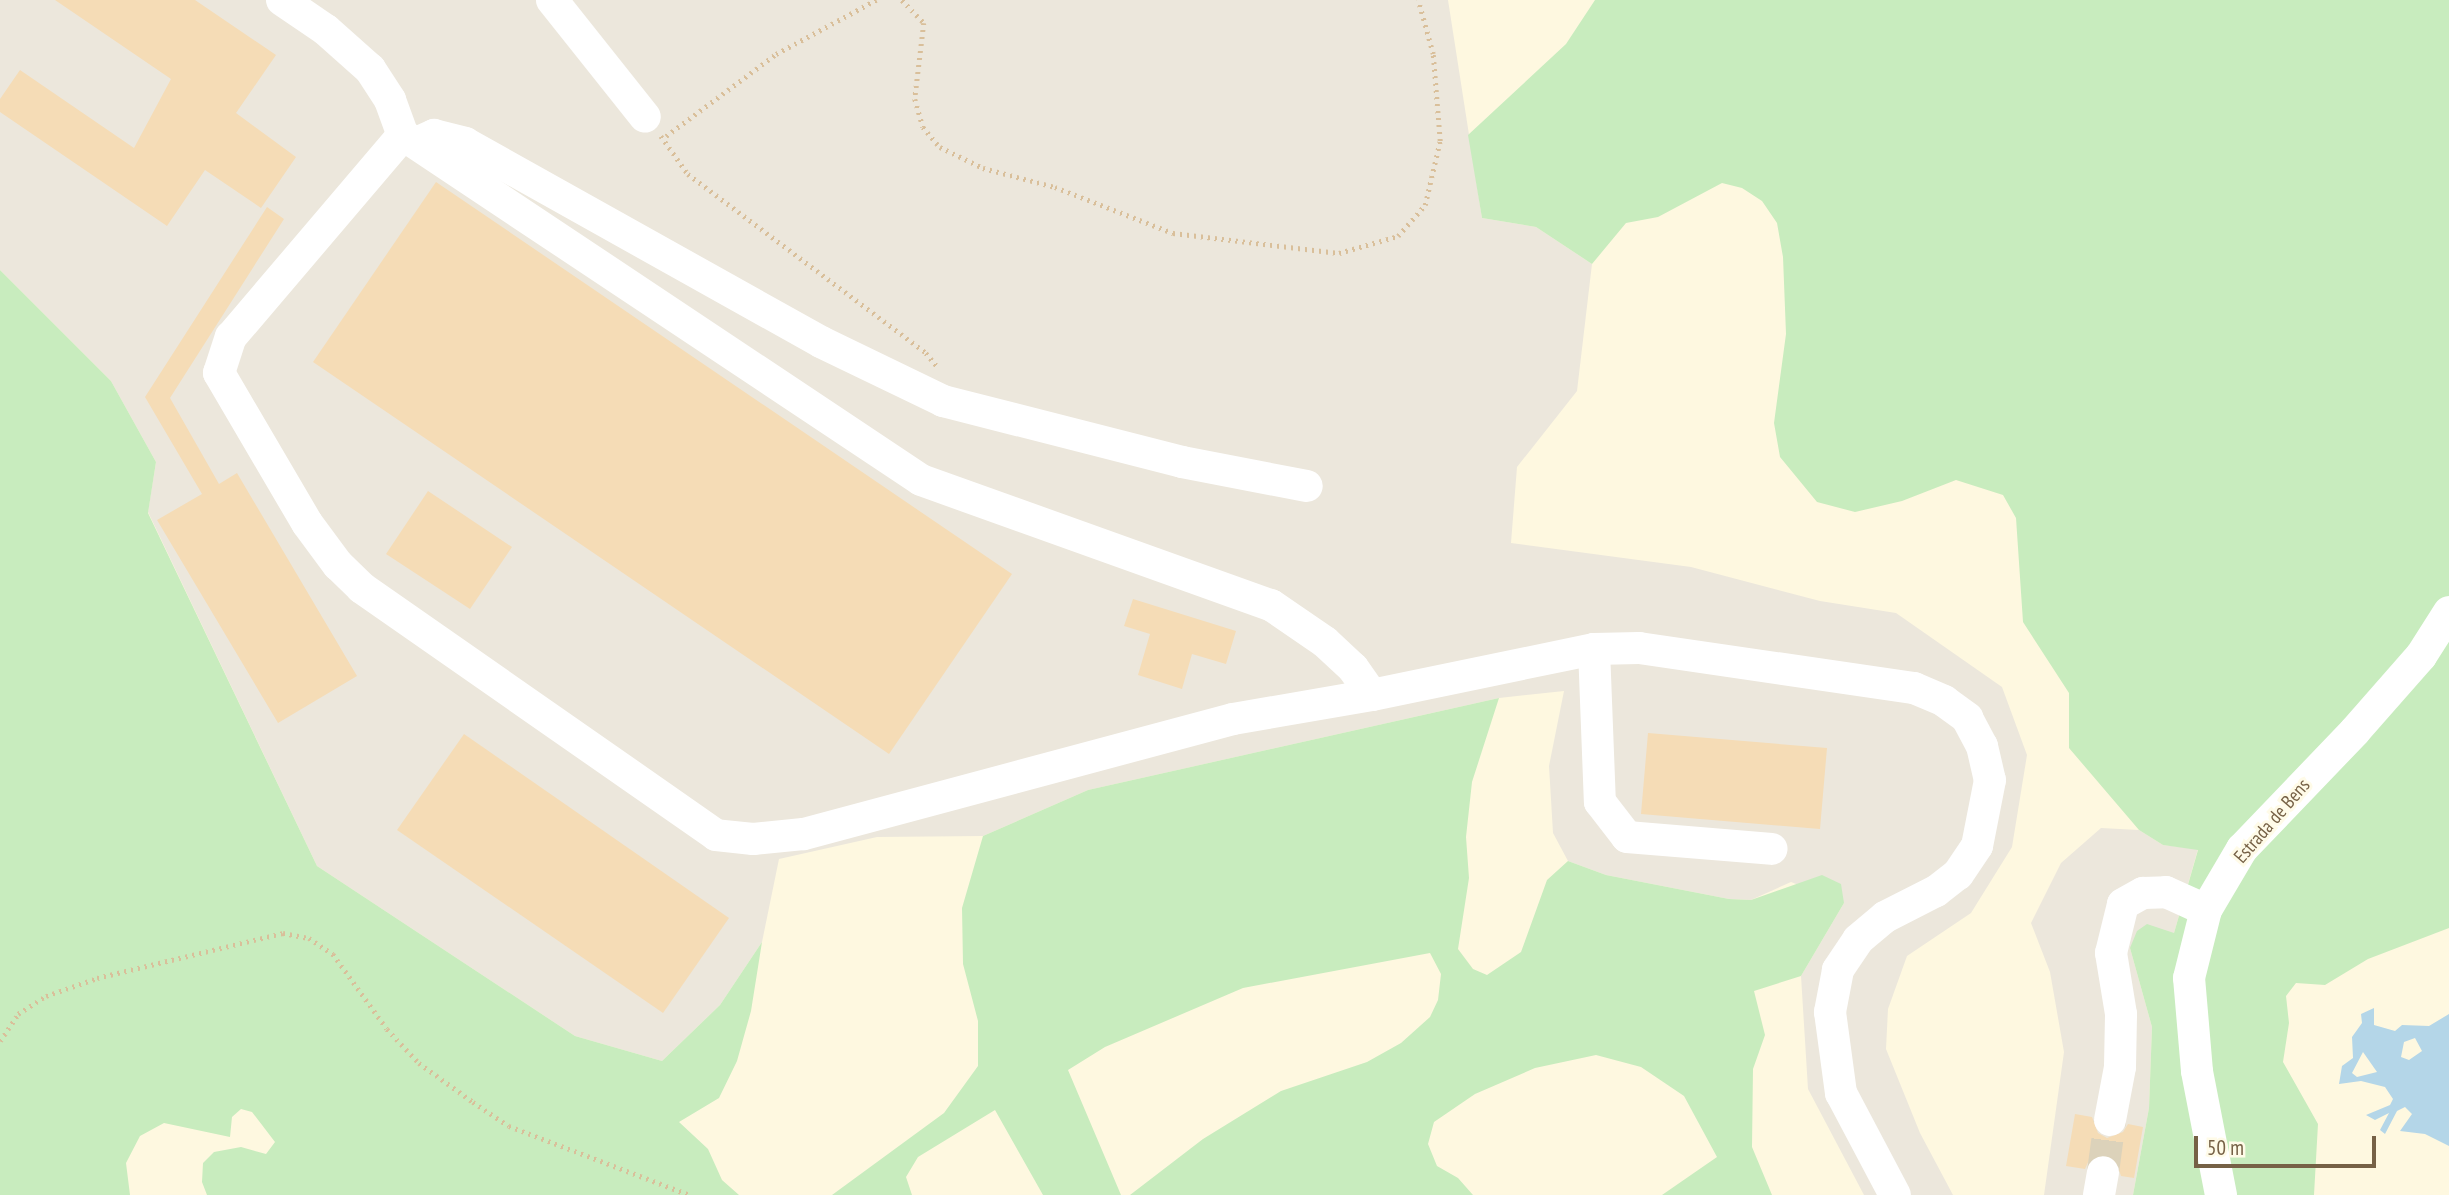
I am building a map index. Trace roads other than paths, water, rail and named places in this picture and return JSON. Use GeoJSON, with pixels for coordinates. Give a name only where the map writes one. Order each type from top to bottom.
{"type":"FeatureCollection","features":[{"type":"Feature","properties":{"kind":"street"},"geometry":{"type":"LineString","coordinates":[[282,0],[326,30],[370,69],[390,100],[409,139],[921,480],[1271,605],[1325,642],[1353,668],[1372,695]]}},
{"type":"Feature","properties":{"kind":"street"},"geometry":{"type":"LineString","coordinates":[[552,0],[655,129]]}},
{"type":"Feature","properties":{"kind":"street"},"geometry":{"type":"LineString","coordinates":[[1307,486],[1182,462],[943,401],[821,342],[465,144],[434,135],[409,139],[230,337],[219,373],[307,523],[338,565],[362,587],[716,835],[754,839],[803,834],[1233,719],[1372,695],[1594,649],[1639,648],[1885,683],[1944,701],[1967,718],[1982,746],[1990,780],[1977,846],[1958,874],[1936,891],[1885,917],[1858,940],[1838,970],[1830,1012],[1841,1093],[1895,1195]]}},
{"type":"Feature","properties":{"kind":"street","name":"Estrada de Bens"},"geometry":{"type":"LineString","coordinates":[[2221,1195],[2197,1070],[2189,978],[2206,910],[2242,849],[2356,732],[2421,656],[2449,612]]}},
{"type":"Feature","properties":{"kind":"street"},"geometry":{"type":"LineString","coordinates":[[1594,649],[1600,802],[1627,837],[1772,849]]}},
{"type":"Feature","properties":{"kind":"street"},"geometry":{"type":"LineString","coordinates":[[2110,1120],[2120,1068],[2121,1014],[2111,953],[2123,904],[2143,893],[2166,892],[2206,910]]}},
{"type":"Feature","properties":{"kind":"water"},"geometry":{"type":"Polygon","coordinates":[[[2374,1008],[2374,1025],[2395,1031],[2402,1025],[2429,1026],[2449,1014],[2449,1146],[2425,1134],[2400,1131],[2412,1114],[2405,1107],[2397,1111],[2385,1134],[2380,1130],[2389,1113],[2375,1120],[2366,1115],[2390,1105],[2393,1099],[2385,1087],[2361,1081],[2339,1084],[2342,1066],[2353,1058],[2352,1037],[2362,1023],[2361,1014],[2374,1008]],[[2415,1038],[2404,1042],[2401,1057],[2409,1060],[2422,1051],[2415,1038]],[[2363,1052],[2352,1073],[2357,1077],[2377,1072],[2363,1052]]]}},
{"type":"Feature","properties":{"kind":"tunnel"},"geometry":{"type":"LineString","coordinates":[[2103,1172],[2110,1120]]}}]}
